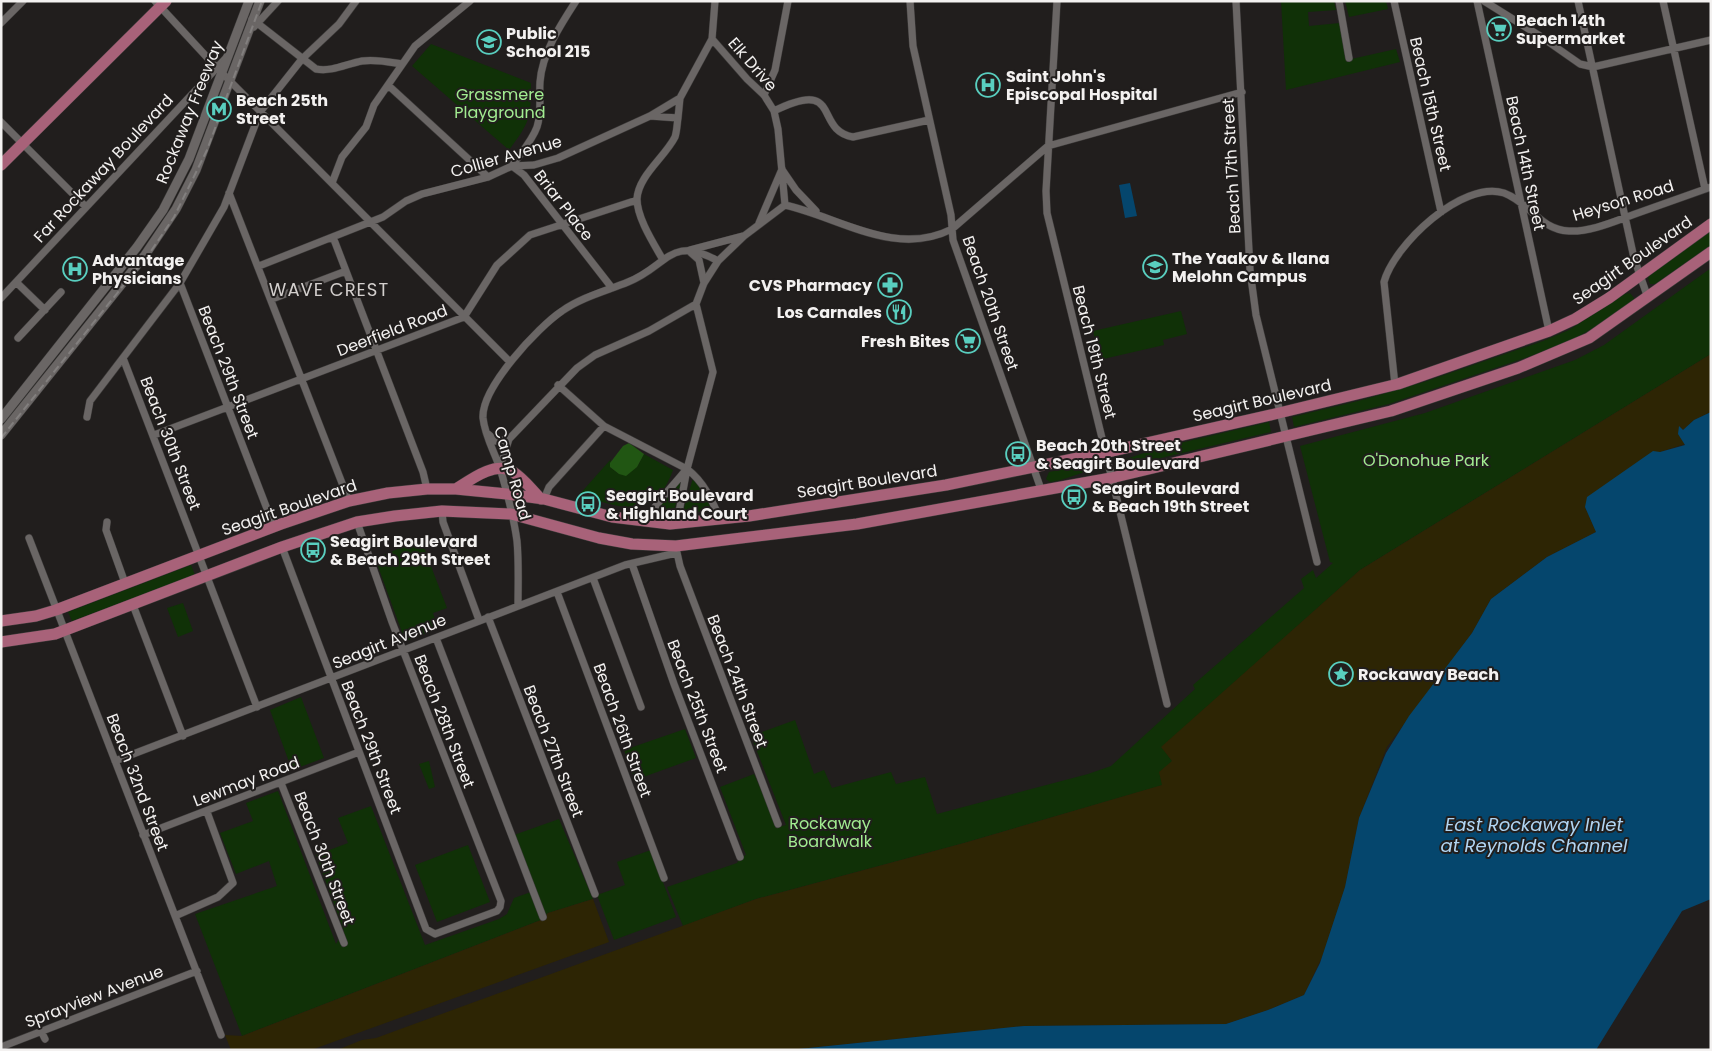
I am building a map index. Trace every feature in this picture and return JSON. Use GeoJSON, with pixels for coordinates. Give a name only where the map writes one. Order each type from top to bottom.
{"type":"FeatureCollection","features":[{"type":"Feature","properties":{"kind":"main road"},"geometry":{"type":"LineString","coordinates":[[1,165],[160,3]]}},
{"type":"Feature","properties":{"kind":"main road","name":"Seagirt Boulevard"},"geometry":{"type":"LineString","coordinates":[[1,621],[36,616],[56,610],[274,527],[349,501],[388,493],[427,489],[507,494],[542,499],[612,517],[677,523],[720,519],[938,486],[1105,452],[1279,413],[1395,385],[1549,331],[1575,319],[1641,276],[1711,224]]}},
{"type":"Feature","properties":{"kind":"main road"},"geometry":{"type":"LineString","coordinates":[[1,642],[33,639],[64,631],[282,547],[357,522],[442,511],[511,514],[602,539],[676,550],[846,526],[1111,478],[1285,434],[1391,411],[1518,368],[1589,338],[1711,252]]}},
{"type":"Feature","properties":{"kind":"main road"},"geometry":{"type":"LineString","coordinates":[[456,490],[475,477],[500,468],[512,471],[542,499]]}},
{"type":"Feature","properties":{"kind":"street"},"geometry":{"type":"LineString","coordinates":[[1,23],[22,1]]}},
{"type":"Feature","properties":{"kind":"street","name":"Rockaway Freeway"},"geometry":{"type":"LineString","coordinates":[[1,419],[158,219],[189,159],[219,70],[226,58],[249,1]]}},
{"type":"Feature","properties":{"kind":"street","name":"Rockaway Freeway"},"geometry":{"type":"LineString","coordinates":[[1,434],[145,255],[168,222],[196,170],[246,36],[255,22],[260,1]]}},
{"type":"Feature","properties":{"kind":"street"},"geometry":{"type":"LineString","coordinates":[[278,1],[255,22],[316,69],[324,70],[362,61],[377,60],[402,64]]}},
{"type":"Feature","properties":{"kind":"street"},"geometry":{"type":"LineString","coordinates":[[86,417],[90,401],[180,283],[224,207],[260,112],[302,59],[339,24],[356,1]]}},
{"type":"Feature","properties":{"kind":"street"},"geometry":{"type":"LineString","coordinates":[[332,182],[342,157],[366,127],[374,104],[389,86],[402,64],[428,34],[470,1]]}},
{"type":"Feature","properties":{"kind":"street","name":"Briar Place"},"geometry":{"type":"LineString","coordinates":[[576,1],[564,19],[545,63],[540,81],[541,106],[536,129],[512,166],[524,175],[612,288]]}},
{"type":"Feature","properties":{"kind":"street"},"geometry":{"type":"LineString","coordinates":[[663,260],[648,235],[637,200],[639,191],[646,178],[674,138],[680,98],[712,39],[715,1]]}},
{"type":"Feature","properties":{"kind":"street"},"geometry":{"type":"LineString","coordinates":[[764,95],[775,70],[788,1]]}},
{"type":"Feature","properties":{"kind":"street","name":"Beach 20th Street"},"geometry":{"type":"LineString","coordinates":[[910,1],[913,46],[951,215],[956,247],[1042,492]]}},
{"type":"Feature","properties":{"kind":"street","name":"Beach 19th Street"},"geometry":{"type":"LineString","coordinates":[[1057,1],[1048,146],[1047,213],[1167,704]]}},
{"type":"Feature","properties":{"kind":"street","name":"Beach 17th Street"},"geometry":{"type":"LineString","coordinates":[[1236,1],[1250,270],[1256,315],[1317,562]]}},
{"type":"Feature","properties":{"kind":"street"},"geometry":{"type":"LineString","coordinates":[[1339,1],[1348,58]]}},
{"type":"Feature","properties":{"kind":"street","name":"Beach 15th Street"},"geometry":{"type":"LineString","coordinates":[[1394,1],[1442,212]]}},
{"type":"Feature","properties":{"kind":"street","name":"Beach 14th Street"},"geometry":{"type":"LineString","coordinates":[[1477,1],[1549,331]]}},
{"type":"Feature","properties":{"kind":"street"},"geometry":{"type":"LineString","coordinates":[[1484,1],[1580,64],[1593,67],[1711,40]]}},
{"type":"Feature","properties":{"kind":"street"},"geometry":{"type":"LineString","coordinates":[[1578,1],[1627,216],[1634,258],[1648,298]]}},
{"type":"Feature","properties":{"kind":"street"},"geometry":{"type":"LineString","coordinates":[[1663,1],[1708,188]]}},
{"type":"Feature","properties":{"kind":"street"},"geometry":{"type":"LineString","coordinates":[[160,3],[219,70],[510,362]]}},
{"type":"Feature","properties":{"kind":"street","name":"Elk Drive"},"geometry":{"type":"LineString","coordinates":[[712,39],[747,80],[764,95],[774,111],[799,100],[814,100],[820,103],[837,129],[846,136],[853,137],[929,120]]}},
{"type":"Feature","properties":{"kind":"street","name":"Far Rockaway Boulevard"},"geometry":{"type":"LineString","coordinates":[[1,298],[86,206],[219,70]]}},
{"type":"Feature","properties":{"kind":"street"},"geometry":{"type":"LineString","coordinates":[[389,86],[488,177]]}},
{"type":"Feature","properties":{"kind":"street"},"geometry":{"type":"LineString","coordinates":[[785,205],[820,215],[869,234],[895,238],[942,234],[952,229],[1048,146],[1242,92]]}},
{"type":"Feature","properties":{"kind":"street","name":"Collier Avenue"},"geometry":{"type":"LineString","coordinates":[[259,266],[383,216],[406,201],[422,194],[488,177],[512,166],[534,165],[558,158],[650,116],[680,98]]}},
{"type":"Feature","properties":{"kind":"street"},"geometry":{"type":"LineString","coordinates":[[774,111],[778,129],[785,205]]}},
{"type":"Feature","properties":{"kind":"street","name":"Collier Avenue"},"geometry":{"type":"LineString","coordinates":[[650,116],[678,118]]}},
{"type":"Feature","properties":{"kind":"street"},"geometry":{"type":"LineString","coordinates":[[1,122],[86,206]]}},
{"type":"Feature","properties":{"kind":"street"},"geometry":{"type":"LineString","coordinates":[[782,168],[796,190],[820,215]]}},
{"type":"Feature","properties":{"kind":"street"},"geometry":{"type":"LineString","coordinates":[[759,224],[782,168]]}},
{"type":"Feature","properties":{"kind":"street","name":"Heyson Road"},"geometry":{"type":"LineString","coordinates":[[1395,385],[1384,282],[1394,257],[1442,212],[1466,196],[1477,193],[1503,193],[1520,201],[1535,216],[1558,230],[1582,230],[1708,188]]}},
{"type":"Feature","properties":{"kind":"street"},"geometry":{"type":"LineString","coordinates":[[229,193],[272,299],[349,501]]}},
{"type":"Feature","properties":{"kind":"street","name":"Deerfield Road"},"geometry":{"type":"LineString","coordinates":[[154,435],[464,317],[498,266],[514,248],[530,235],[637,200]]}},
{"type":"Feature","properties":{"kind":"street"},"geometry":{"type":"LineString","coordinates":[[677,523],[687,469],[713,372],[696,304],[704,283],[718,261],[744,236],[785,205]]}},
{"type":"Feature","properties":{"kind":"street","name":"Camp Road"},"geometry":{"type":"LineString","coordinates":[[518,606],[517,541],[500,468],[486,431],[483,417],[485,401],[510,362],[561,311],[639,277],[675,251],[687,250],[744,236]]}},
{"type":"Feature","properties":{"kind":"street"},"geometry":{"type":"LineString","coordinates":[[334,237],[423,472],[427,489]]}},
{"type":"Feature","properties":{"kind":"street"},"geometry":{"type":"LineString","coordinates":[[687,250],[709,256],[718,261]]}},
{"type":"Feature","properties":{"kind":"street"},"geometry":{"type":"LineString","coordinates":[[687,250],[699,260],[704,283]]}},
{"type":"Feature","properties":{"kind":"street"},"geometry":{"type":"LineString","coordinates":[[272,299],[346,271]]}},
{"type":"Feature","properties":{"kind":"street"},"geometry":{"type":"LineString","coordinates":[[16,282],[45,310]]}},
{"type":"Feature","properties":{"kind":"street","name":"Beach 29th Street"},"geometry":{"type":"LineString","coordinates":[[180,283],[274,527]]}},
{"type":"Feature","properties":{"kind":"street"},"geometry":{"type":"LineString","coordinates":[[18,338],[61,292]]}},
{"type":"Feature","properties":{"kind":"street"},"geometry":{"type":"LineString","coordinates":[[500,468],[509,439],[558,385],[577,368],[594,355],[649,331],[696,304]]}},
{"type":"Feature","properties":{"kind":"street","name":"Beach 30th Street"},"geometry":{"type":"LineString","coordinates":[[124,358],[257,708]]}},
{"type":"Feature","properties":{"kind":"street"},"geometry":{"type":"LineString","coordinates":[[558,385],[604,426],[687,469],[699,479],[720,519]]}},
{"type":"Feature","properties":{"kind":"street"},"geometry":{"type":"LineString","coordinates":[[542,499],[549,487],[604,426]]}},
{"type":"Feature","properties":{"kind":"street"},"geometry":{"type":"LineString","coordinates":[[486,431],[496,441],[509,439]]}},
{"type":"Feature","properties":{"kind":"street"},"geometry":{"type":"LineString","coordinates":[[646,521],[651,510],[659,504],[687,469]]}},
{"type":"Feature","properties":{"kind":"street"},"geometry":{"type":"LineString","coordinates":[[442,511],[442,522],[479,620]]}},
{"type":"Feature","properties":{"kind":"street"},"geometry":{"type":"LineString","coordinates":[[107,522],[106,530],[125,583]]}},
{"type":"Feature","properties":{"kind":"street","name":"Beach 28th Street"},"geometry":{"type":"LineString","coordinates":[[357,522],[403,650],[500,901],[500,907],[497,911],[438,933],[430,933],[426,928]]}},
{"type":"Feature","properties":{"kind":"street","name":"Beach 32nd Street"},"geometry":{"type":"LineString","coordinates":[[29,538],[221,1035]]}},
{"type":"Feature","properties":{"kind":"street","name":"Beach 29th Street"},"geometry":{"type":"LineString","coordinates":[[282,547],[426,928]]}},
{"type":"Feature","properties":{"kind":"street","name":"Seagirt Avenue"},"geometry":{"type":"LineString","coordinates":[[115,761],[257,708],[479,620],[632,564],[676,550]]}},
{"type":"Feature","properties":{"kind":"street","name":"Beach 24th Street"},"geometry":{"type":"LineString","coordinates":[[676,550],[778,824]]}},
{"type":"Feature","properties":{"kind":"street","name":"Beach 25th Street"},"geometry":{"type":"LineString","coordinates":[[632,564],[674,684],[740,857]]}},
{"type":"Feature","properties":{"kind":"street"},"geometry":{"type":"LineString","coordinates":[[593,578],[642,707]]}},
{"type":"Feature","properties":{"kind":"street","name":"Beach 26th Street"},"geometry":{"type":"LineString","coordinates":[[557,592],[664,878]]}},
{"type":"Feature","properties":{"kind":"street"},"geometry":{"type":"LineString","coordinates":[[133,605],[183,736]]}},
{"type":"Feature","properties":{"kind":"street","name":"Beach 27th Street"},"geometry":{"type":"LineString","coordinates":[[488,617],[595,894]]}},
{"type":"Feature","properties":{"kind":"street","name":"Beach 28th Street"},"geometry":{"type":"LineString","coordinates":[[436,638],[543,917]]}},
{"type":"Feature","properties":{"kind":"street","name":"Lewmay Road"},"geometry":{"type":"LineString","coordinates":[[143,835],[359,752]]}},
{"type":"Feature","properties":{"kind":"street","name":"Beach 30th Street"},"geometry":{"type":"LineString","coordinates":[[281,783],[344,943]]}},
{"type":"Feature","properties":{"kind":"street"},"geometry":{"type":"LineString","coordinates":[[175,916],[218,897],[233,883],[207,812]]}},
{"type":"Feature","properties":{"kind":"street","name":"Sprayview Avenue"},"geometry":{"type":"LineString","coordinates":[[1,1047],[197,971]]}},
{"type":"Feature","properties":{"kind":"street"},"geometry":{"type":"LineString","coordinates":[[41,1031],[45,1039]]}},
{"type":"Feature","properties":{"kind":"green space"},"geometry":{"type":"Polygon","coordinates":[[[1281,1],[1334,1],[1336,10],[1308,12],[1309,26],[1340,23],[1347,60],[1396,49],[1400,62],[1286,90],[1281,1]]]}},
{"type":"Feature","properties":{"kind":"green space"},"geometry":{"type":"Polygon","coordinates":[[[1345,1],[1386,1],[1388,9],[1349,17],[1345,1]]]}},
{"type":"Feature","properties":{"kind":"green space","name":"Grassmere Playground"},"geometry":{"type":"Polygon","coordinates":[[[431,44],[531,83],[531,104],[528,119],[509,150],[412,66],[431,44]]]}},
{"type":"Feature","properties":{"kind":"green space"},"geometry":{"type":"Polygon","coordinates":[[[1711,231],[1711,245],[1655,284],[1650,284],[1649,276],[1711,231]]]}},
{"type":"Feature","properties":{"kind":"green space"},"geometry":{"type":"Polygon","coordinates":[[[1711,268],[1711,354],[1360,570],[1162,747],[1172,761],[1163,785],[964,843],[756,899],[683,926],[667,887],[737,863],[740,857],[746,855],[720,787],[754,774],[778,827],[786,825],[751,736],[795,720],[814,774],[824,770],[832,788],[891,772],[896,784],[925,777],[937,814],[1088,774],[1111,766],[1195,689],[1193,685],[1304,588],[1301,579],[1313,570],[1316,578],[1333,563],[1330,562],[1300,446],[1425,413],[1575,360],[1604,345],[1711,268]]]}},
{"type":"Feature","properties":{"kind":"green space"},"geometry":{"type":"Polygon","coordinates":[[[1630,293],[1634,298],[1633,301],[1605,321],[1569,342],[1389,404],[1294,427],[1292,417],[1362,400],[1424,382],[1543,341],[1569,330],[1625,294],[1630,293]]]}},
{"type":"Feature","properties":{"kind":"green space"},"geometry":{"type":"Polygon","coordinates":[[[1181,311],[1187,334],[1163,340],[1164,345],[1099,360],[1093,331],[1181,311]]]}},
{"type":"Feature","properties":{"kind":"green space"},"geometry":{"type":"Polygon","coordinates":[[[1269,422],[1271,432],[1119,468],[1117,462],[1159,448],[1269,422]]]}},
{"type":"Feature","properties":{"kind":"green space"},"geometry":{"type":"Polygon","coordinates":[[[629,443],[644,454],[637,467],[626,476],[619,474],[610,467],[610,463],[623,446],[629,443]]]}},
{"type":"Feature","properties":{"kind":"green space"},"geometry":{"type":"Polygon","coordinates":[[[644,454],[673,470],[665,487],[656,498],[646,504],[634,507],[608,504],[579,495],[611,459],[610,467],[619,474],[637,467],[644,454]]]}},
{"type":"Feature","properties":{"kind":"green space"},"geometry":{"type":"Polygon","coordinates":[[[1094,463],[1095,469],[1055,481],[1050,482],[1046,479],[1049,472],[1094,463]]]}},
{"type":"Feature","properties":{"kind":"green space"},"geometry":{"type":"Polygon","coordinates":[[[694,475],[711,507],[710,511],[688,513],[683,511],[694,475]]]}},
{"type":"Feature","properties":{"kind":"green space"},"geometry":{"type":"Polygon","coordinates":[[[682,479],[674,511],[656,511],[682,479]]]}},
{"type":"Feature","properties":{"kind":"green space"},"geometry":{"type":"Polygon","coordinates":[[[421,540],[447,608],[433,613],[438,629],[409,640],[403,635],[375,558],[421,540]]]}},
{"type":"Feature","properties":{"kind":"green space"},"geometry":{"type":"Polygon","coordinates":[[[191,565],[195,575],[72,621],[68,612],[191,565]]]}},
{"type":"Feature","properties":{"kind":"green space"},"geometry":{"type":"Polygon","coordinates":[[[183,603],[193,631],[178,637],[167,608],[183,603]]]}},
{"type":"Feature","properties":{"kind":"green space"},"geometry":{"type":"Polygon","coordinates":[[[301,697],[324,758],[292,770],[270,710],[301,697]]]}},
{"type":"Feature","properties":{"kind":"green space"},"geometry":{"type":"Polygon","coordinates":[[[685,729],[696,758],[635,780],[624,750],[685,729]]]}},
{"type":"Feature","properties":{"kind":"green space"},"geometry":{"type":"Polygon","coordinates":[[[429,761],[435,787],[429,789],[419,764],[429,761]]]}},
{"type":"Feature","properties":{"kind":"green space"},"geometry":{"type":"Polygon","coordinates":[[[278,791],[336,944],[344,931],[316,855],[348,843],[338,818],[371,806],[425,945],[499,919],[507,914],[514,898],[531,892],[541,920],[242,1036],[195,914],[277,886],[269,861],[236,874],[220,833],[253,821],[246,803],[278,791]]]}},
{"type":"Feature","properties":{"kind":"green space"},"geometry":{"type":"Polygon","coordinates":[[[559,819],[593,899],[548,913],[544,916],[514,835],[559,819]]]}},
{"type":"Feature","properties":{"kind":"green space"},"geometry":{"type":"Polygon","coordinates":[[[468,845],[490,902],[437,922],[415,865],[468,845]]]}},
{"type":"Feature","properties":{"kind":"green space"},"geometry":{"type":"Polygon","coordinates":[[[651,850],[676,917],[614,940],[597,895],[625,885],[617,862],[651,850]]]}},
{"type":"Feature","properties":{"kind":"sand","name":"Rockaway Beach"},"geometry":{"type":"Polygon","coordinates":[[[1711,354],[1711,412],[1694,420],[1683,430],[1680,426],[1685,444],[1660,452],[1585,507],[1596,532],[1547,557],[1491,599],[1472,633],[1387,747],[1359,818],[1345,887],[1322,957],[1304,995],[1268,1010],[1226,1024],[1024,1026],[789,1050],[337,1050],[362,1040],[376,1038],[756,899],[964,843],[1162,785],[1159,772],[1172,761],[1161,747],[1360,570],[1711,354]]]}},
{"type":"Feature","properties":{"kind":"sand"},"geometry":{"type":"Polygon","coordinates":[[[593,899],[609,942],[311,1050],[231,1050],[225,1035],[242,1036],[541,920],[548,913],[593,899]]]}},
{"type":"Feature","properties":{"kind":"water"},"geometry":{"type":"Polygon","coordinates":[[[1130,183],[1137,216],[1125,218],[1119,185],[1130,183]]]}},
{"type":"Feature","properties":{"kind":"water","name":"East Rockaway Inlet at Reynolds Channel"},"geometry":{"type":"Polygon","coordinates":[[[1711,412],[1711,899],[1682,911],[1596,1050],[789,1050],[1024,1026],[1226,1024],[1268,1010],[1304,995],[1320,963],[1345,887],[1359,818],[1386,753],[1409,716],[1472,633],[1491,599],[1547,557],[1596,532],[1585,507],[1587,497],[1653,451],[1660,452],[1685,445],[1678,434],[1679,426],[1683,430],[1694,420],[1711,412]]]}},
{"type":"Feature","properties":{"kind":"railway"},"geometry":{"type":"LineString","coordinates":[[1,438],[151,251],[174,217],[207,150],[262,1]]}},
{"type":"Feature","properties":{"kind":"place","name":"Beach 14th Supermarket"},"geometry":{"type":"Point","coordinates":[1499,29]}},
{"type":"Feature","properties":{"kind":"place","name":"Public School 215"},"geometry":{"type":"Point","coordinates":[489,42]}},
{"type":"Feature","properties":{"kind":"place","name":"Saint John's Episcopal Hospital"},"geometry":{"type":"Point","coordinates":[988,85]}},
{"type":"Feature","properties":{"kind":"place","name":"Beach 25th Street"},"geometry":{"type":"Point","coordinates":[219,109]}},
{"type":"Feature","properties":{"kind":"place","name":"The Yaakov & Ilana Melohn Campus"},"geometry":{"type":"Point","coordinates":[1155,267]}},
{"type":"Feature","properties":{"kind":"place","name":"Advantage Physicians"},"geometry":{"type":"Point","coordinates":[75,269]}},
{"type":"Feature","properties":{"kind":"place","name":"CVS Pharmacy"},"geometry":{"type":"Point","coordinates":[890,285]}},
{"type":"Feature","properties":{"kind":"place","name":"Los Carnales"},"geometry":{"type":"Point","coordinates":[899,312]}},
{"type":"Feature","properties":{"kind":"place","name":"Fresh Bites"},"geometry":{"type":"Point","coordinates":[968,341]}},
{"type":"Feature","properties":{"kind":"place","name":"Beach 20th Street & Seagirt Boulevard"},"geometry":{"type":"Point","coordinates":[1018,454]}},
{"type":"Feature","properties":{"kind":"place","name":"Seagirt Boulevard & Beach 19th Street"},"geometry":{"type":"Point","coordinates":[1074,497]}},
{"type":"Feature","properties":{"kind":"place","name":"Seagirt Boulevard & Highland Court"},"geometry":{"type":"Point","coordinates":[588,504]}},
{"type":"Feature","properties":{"kind":"place","name":"Seagirt Boulevard & Beach 29th Street"},"geometry":{"type":"Point","coordinates":[313,550]}},
{"type":"Feature","properties":{"kind":"place","name":"Rockaway Beach"},"geometry":{"type":"Point","coordinates":[1341,674]}},
{"type":"Feature","properties":{"kind":"district","name":"WAVE CREST"},"geometry":{"type":"Point","coordinates":[329,290]}},
{"type":"Feature","properties":{"kind":"park label","name":"O'Donohue Park"},"geometry":{"type":"Point","coordinates":[1426,460]}},
{"type":"Feature","properties":{"kind":"park label","name":"Rockaway Boardwalk"},"geometry":{"type":"Point","coordinates":[830,832]}}]}
